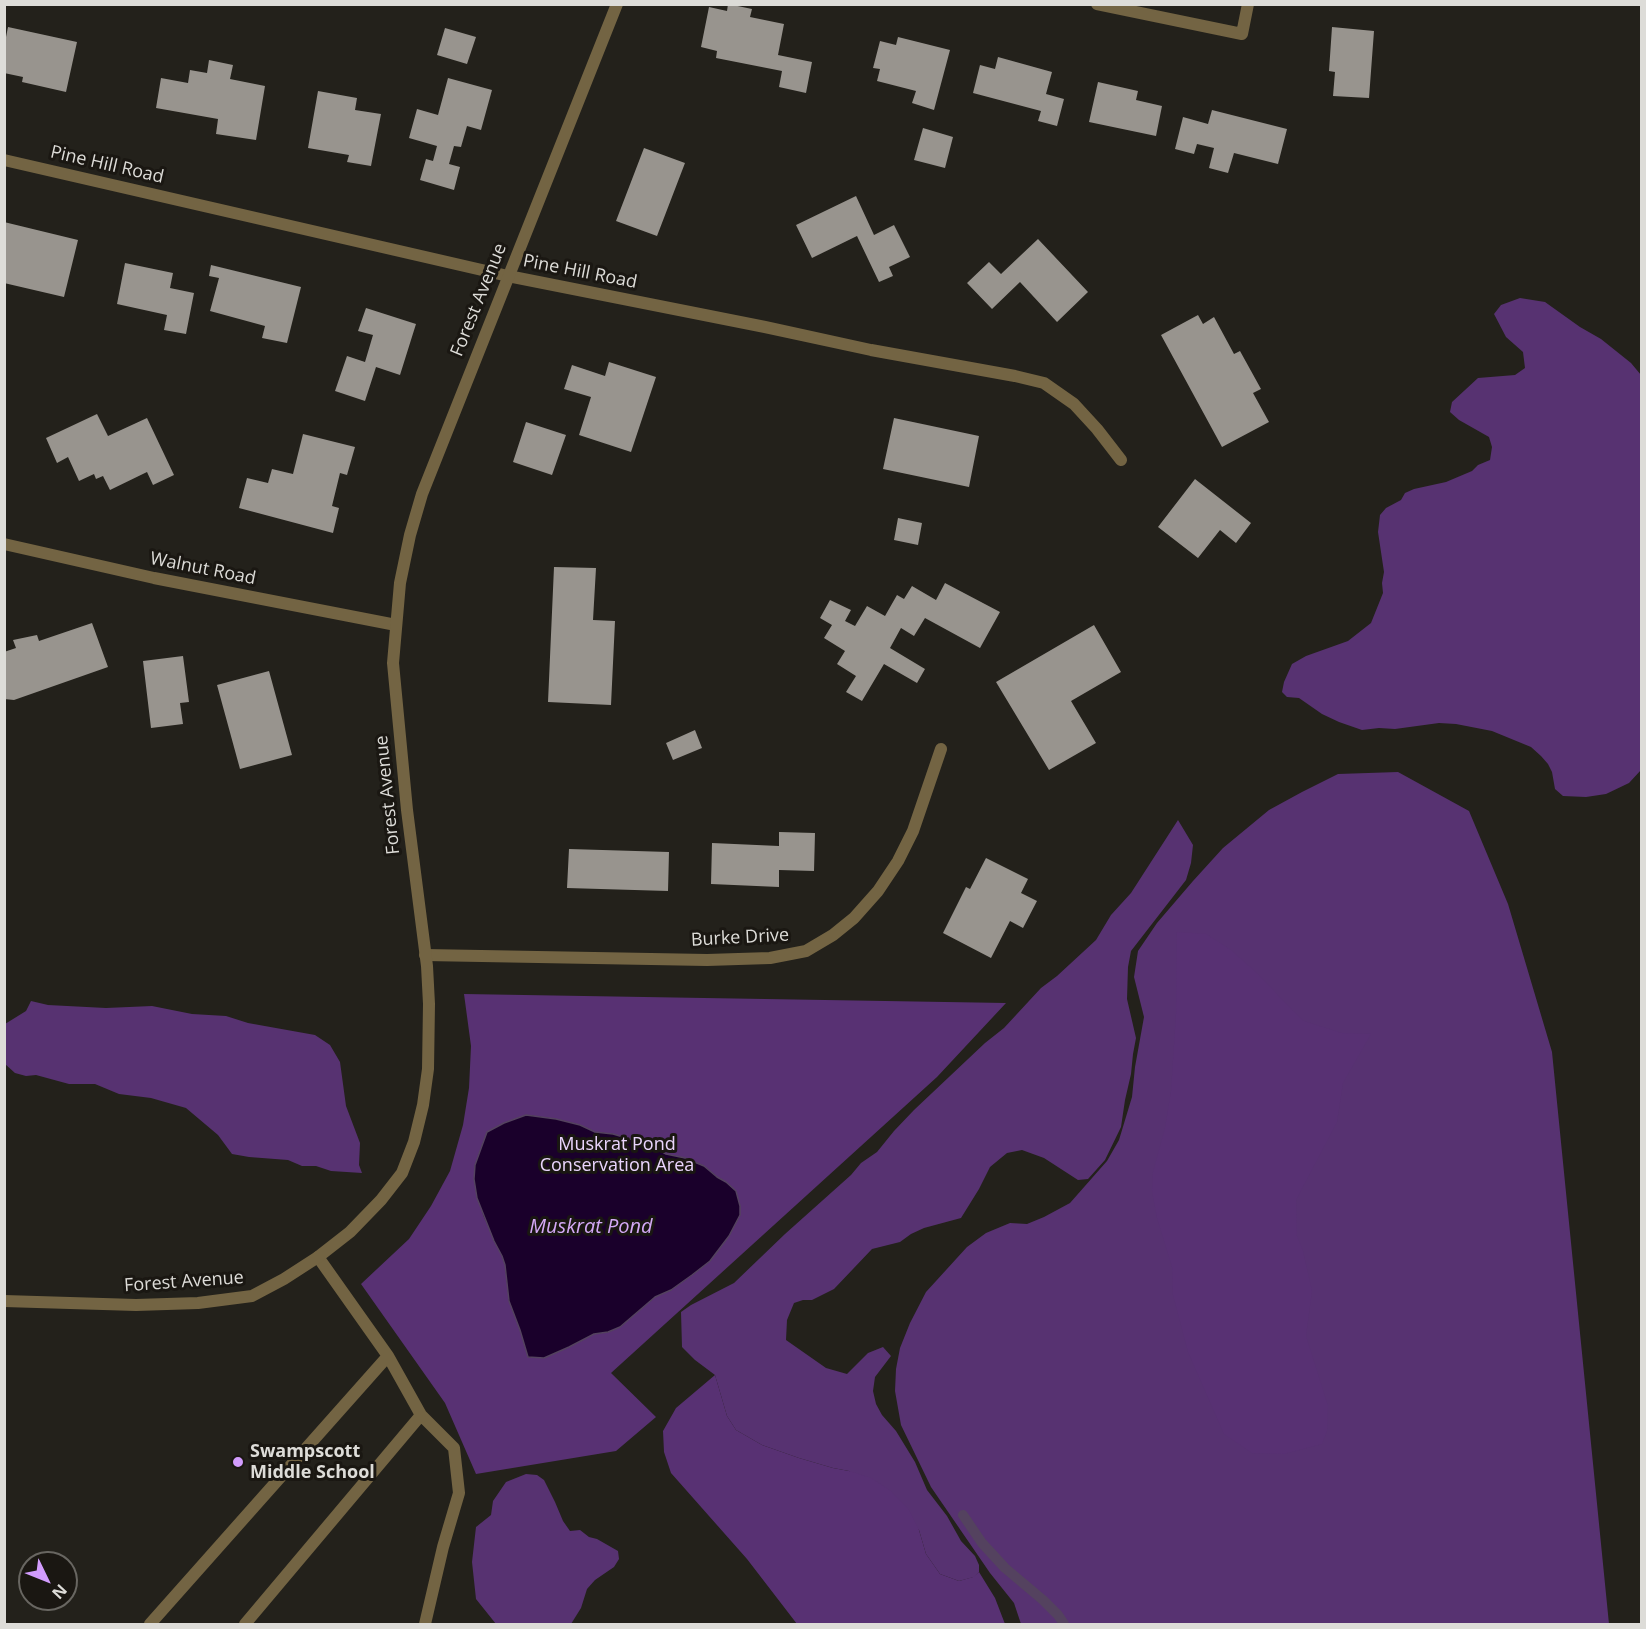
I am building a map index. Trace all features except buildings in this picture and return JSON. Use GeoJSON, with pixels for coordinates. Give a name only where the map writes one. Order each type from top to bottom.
{"type":"FeatureCollection","features":[{"type":"Feature","properties":{"kind":"street","name":"Forest Avenue"},"geometry":{"type":"LineString","coordinates":[[4,1301],[136,1305],[198,1303],[252,1296],[318,1257],[350,1232],[381,1200],[402,1173],[414,1142],[423,1105],[428,1069],[429,1004],[393,663],[400,583],[410,535],[422,494],[616,4]]}},
{"type":"Feature","properties":{"kind":"street"},"geometry":{"type":"LineString","coordinates":[[1097,4],[1242,34],[1248,4]]}},
{"type":"Feature","properties":{"kind":"street","name":"Pine Hill Road"},"geometry":{"type":"LineString","coordinates":[[4,160],[508,276],[1044,383],[1074,404],[1121,460]]}},
{"type":"Feature","properties":{"kind":"street","name":"Walnut Road"},"geometry":{"type":"LineString","coordinates":[[4,544],[154,578],[396,625]]}},
{"type":"Feature","properties":{"kind":"street","name":"Burke Drive"},"geometry":{"type":"LineString","coordinates":[[425,955],[707,960],[770,958],[806,951],[840,930],[878,891],[898,861],[913,831],[941,749]]}},
{"type":"Feature","properties":{"kind":"street"},"geometry":{"type":"LineString","coordinates":[[318,1257],[388,1356],[422,1415],[454,1448],[459,1493],[443,1547],[425,1624]]}},
{"type":"Feature","properties":{"kind":"street"},"geometry":{"type":"LineString","coordinates":[[150,1624],[388,1356]]}},
{"type":"Feature","properties":{"kind":"street"},"geometry":{"type":"LineString","coordinates":[[245,1624],[422,1415]]}},
{"type":"Feature","properties":{"kind":"shaded area"},"geometry":{"type":"Polygon","coordinates":[[[1520,298],[1545,302],[1601,339],[1631,363],[1641,375],[1641,770],[1629,783],[1606,794],[1586,797],[1563,796],[1555,789],[1552,772],[1541,756],[1531,747],[1492,731],[1439,723],[1395,729],[1362,730],[1322,714],[1299,698],[1287,697],[1282,692],[1292,664],[1306,656],[1348,641],[1371,623],[1383,593],[1384,572],[1378,532],[1380,515],[1386,508],[1401,500],[1405,493],[1446,482],[1490,460],[1492,447],[1489,437],[1459,420],[1450,412],[1452,402],[1478,378],[1515,375],[1525,368],[1523,352],[1506,337],[1494,314],[1501,305],[1520,298]]]}},
{"type":"Feature","properties":{"kind":"shaded area"},"geometry":{"type":"Polygon","coordinates":[[[1398,772],[1469,811],[1508,904],[1552,1052],[1609,1624],[1021,1624],[1014,1603],[990,1573],[931,1487],[901,1425],[895,1391],[896,1369],[900,1348],[910,1323],[926,1292],[967,1247],[986,1233],[1010,1223],[1027,1224],[1070,1203],[1107,1161],[1119,1140],[1132,1097],[1144,1017],[1134,977],[1138,951],[1157,923],[1193,881],[1223,848],[1269,810],[1302,792],[1338,774],[1398,772]]]}},
{"type":"Feature","properties":{"kind":"shaded area"},"geometry":{"type":"Polygon","coordinates":[[[1178,820],[1193,845],[1191,863],[1186,880],[1131,951],[1127,999],[1136,1038],[1121,1127],[1105,1160],[1088,1179],[1078,1180],[1044,1158],[1022,1150],[1007,1153],[990,1167],[961,1218],[924,1228],[900,1242],[872,1249],[834,1289],[812,1300],[794,1303],[787,1320],[786,1340],[826,1368],[847,1374],[868,1353],[883,1347],[891,1356],[875,1377],[873,1391],[876,1404],[915,1462],[927,1490],[947,1516],[961,1541],[975,1556],[979,1572],[974,1577],[959,1581],[940,1574],[926,1554],[919,1530],[849,1471],[799,1458],[762,1445],[736,1430],[727,1416],[715,1375],[682,1347],[681,1312],[734,1283],[851,1175],[861,1163],[877,1152],[914,1110],[1004,1028],[1041,988],[1096,940],[1111,915],[1131,893],[1178,820]]]}},
{"type":"Feature","properties":{"kind":"shaded area"},"geometry":{"type":"Polygon","coordinates":[[[1177,932],[1206,934],[1231,950],[1304,1021],[1342,1033],[1371,1034],[1343,1083],[1337,1122],[1296,1200],[1297,1236],[1303,1251],[1312,1291],[1306,1336],[1328,1406],[1327,1431],[1322,1444],[1284,1454],[1252,1453],[1224,1434],[1188,1352],[1173,1295],[1172,1267],[1157,1218],[1152,1191],[1153,1172],[1165,1128],[1171,1091],[1176,1014],[1177,932]]]}},
{"type":"Feature","properties":{"kind":"shaded area","name":"Muskrat Pond Conservation Area"},"geometry":{"type":"Polygon","coordinates":[[[464,994],[1006,1003],[937,1077],[611,1373],[656,1417],[616,1451],[476,1474],[445,1403],[361,1284],[409,1239],[431,1206],[450,1171],[463,1125],[469,1088],[471,1046],[464,994]],[[527,1115],[487,1132],[475,1165],[483,1215],[505,1265],[509,1301],[528,1357],[544,1358],[594,1334],[620,1327],[655,1297],[671,1290],[710,1261],[729,1236],[740,1215],[726,1182],[704,1166],[685,1158],[666,1154],[650,1145],[613,1134],[595,1132],[580,1125],[527,1115]]]}},
{"type":"Feature","properties":{"kind":"shaded area"},"geometry":{"type":"Polygon","coordinates":[[[31,1001],[48,1005],[106,1008],[152,1006],[192,1014],[226,1016],[248,1023],[315,1035],[330,1045],[340,1062],[346,1106],[360,1143],[359,1165],[362,1173],[331,1171],[316,1166],[302,1166],[288,1160],[232,1154],[218,1135],[186,1108],[151,1098],[119,1094],[95,1084],[69,1084],[36,1075],[26,1076],[15,1073],[5,1064],[5,1024],[26,1011],[31,1001]]]}},
{"type":"Feature","properties":{"kind":"shaded area"},"geometry":{"type":"Polygon","coordinates":[[[715,1375],[727,1416],[736,1430],[762,1445],[871,1478],[891,1491],[909,1510],[919,1530],[926,1554],[940,1574],[959,1581],[973,1577],[979,1572],[995,1598],[1005,1624],[797,1624],[747,1559],[671,1473],[664,1452],[663,1431],[676,1408],[715,1375]]]}},
{"type":"Feature","properties":{"kind":"shaded area"},"geometry":{"type":"Polygon","coordinates":[[[526,1474],[537,1475],[544,1480],[570,1531],[580,1530],[618,1551],[619,1559],[614,1567],[595,1580],[587,1589],[581,1608],[571,1624],[496,1624],[476,1599],[472,1562],[476,1527],[491,1515],[493,1501],[506,1482],[526,1474]]]}},
{"type":"Feature","properties":{"kind":"water","name":"Muskrat Pond"},"geometry":{"type":"Polygon","coordinates":[[[526,1115],[556,1119],[580,1125],[595,1132],[613,1134],[650,1145],[666,1154],[685,1158],[704,1166],[736,1191],[740,1206],[740,1215],[729,1236],[710,1261],[692,1275],[671,1290],[655,1297],[620,1327],[594,1334],[544,1358],[528,1357],[509,1301],[505,1265],[477,1198],[474,1179],[475,1165],[487,1132],[526,1115]]]}},
{"type":"Feature","properties":{"kind":"waterway"},"geometry":{"type":"LineString","coordinates":[[963,1515],[982,1543],[1005,1568],[1043,1600],[1064,1624]]}},
{"type":"Feature","properties":{"kind":"place","name":"Swampscott Middle School"},"geometry":{"type":"Point","coordinates":[238,1462]}}]}
